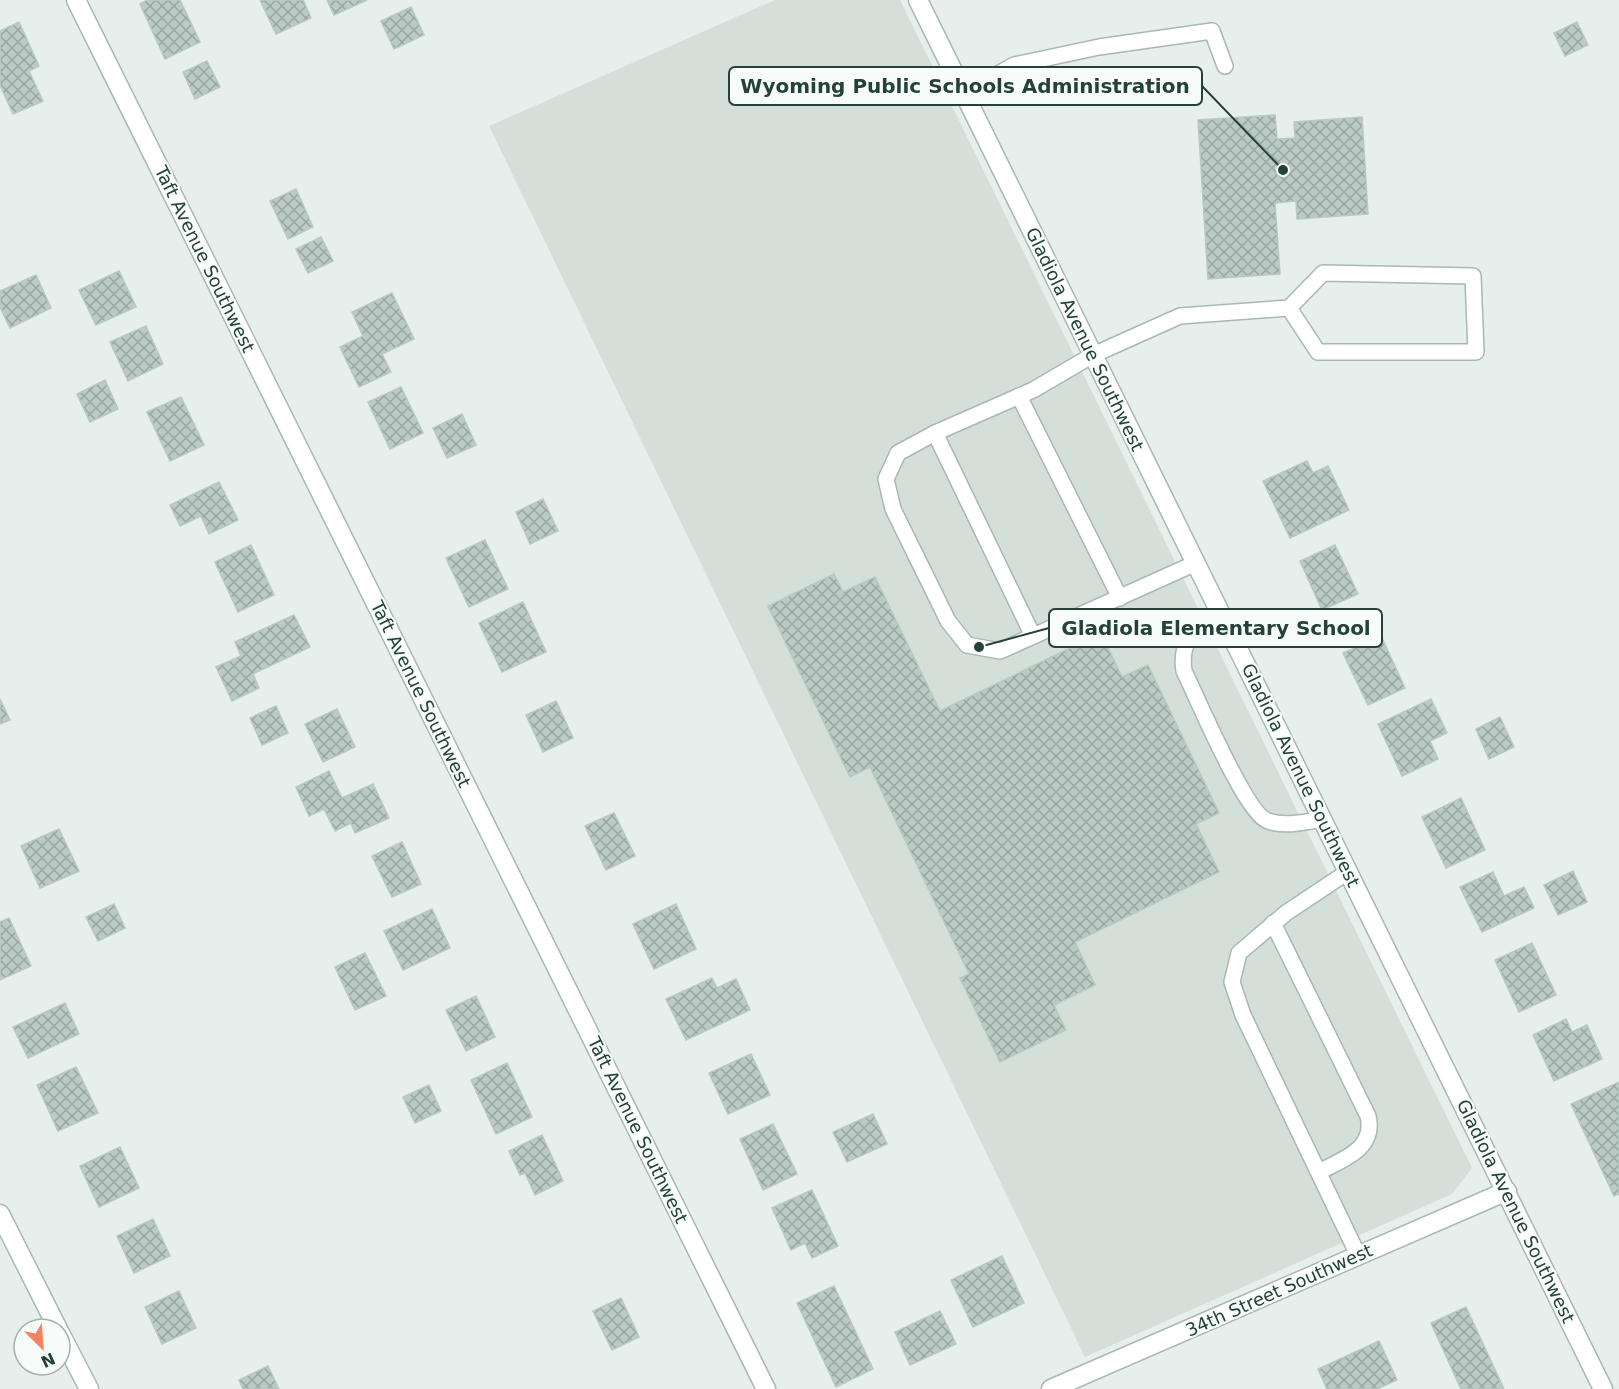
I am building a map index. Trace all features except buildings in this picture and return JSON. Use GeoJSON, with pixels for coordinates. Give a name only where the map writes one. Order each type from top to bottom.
{"type":"FeatureCollection","features":[{"type":"Feature","properties":{"kind":"street","name":"Taft Avenue Southwest"},"geometry":{"type":"LineString","coordinates":[[76,0],[766,1389]]}},
{"type":"Feature","properties":{"kind":"street","name":"Gladiola Avenue Southwest"},"geometry":{"type":"LineString","coordinates":[[918,0],[1603,1389]]}},
{"type":"Feature","properties":{"kind":"street","name":"34th Street Southwest"},"geometry":{"type":"LineString","coordinates":[[1051,1389],[1507,1191]]}},
{"type":"Feature","properties":{"kind":"street"},"geometry":{"type":"LineString","coordinates":[[0,1214],[52,1317]]}},
{"type":"Feature","properties":{"kind":"street"},"geometry":{"type":"LineString","coordinates":[[72,1356],[89,1389]]}},
{"type":"Feature","properties":{"kind":"lane"},"geometry":{"type":"LineString","coordinates":[[963,93],[1014,65],[1099,47],[1212,31],[1225,66]]}},
{"type":"Feature","properties":{"kind":"lane"},"geometry":{"type":"LineString","coordinates":[[1196,563],[1000,651],[967,645],[948,621],[893,509],[886,479],[898,453],[935,433],[1019,396],[1093,355],[1180,316],[1289,308],[1323,273],[1473,276],[1476,352],[1318,352],[1289,308]]}},
{"type":"Feature","properties":{"kind":"lane"},"geometry":{"type":"LineString","coordinates":[[1019,396],[1120,598]]}},
{"type":"Feature","properties":{"kind":"lane"},"geometry":{"type":"LineString","coordinates":[[935,433],[1034,636]]}},
{"type":"Feature","properties":{"kind":"lane"},"geometry":{"type":"LineString","coordinates":[[1219,610],[1187,638],[1182,655],[1184,670],[1248,803],[1266,821],[1289,825],[1323,819]]}},
{"type":"Feature","properties":{"kind":"lane"},"geometry":{"type":"LineString","coordinates":[[1349,871],[1273,924],[1239,953],[1232,982],[1243,1015],[1358,1255]]}},
{"type":"Feature","properties":{"kind":"lane"},"geometry":{"type":"LineString","coordinates":[[1273,924],[1371,1126],[1362,1147],[1319,1172]]}},
{"type":"Feature","properties":{"kind":"shaded area"},"geometry":{"type":"Polygon","coordinates":[[[775,0],[900,0],[1472,1168],[1452,1194],[1085,1357],[489,126],[775,0]]]}},
{"type":"Feature","properties":{"kind":"place","name":"Wyoming Public Schools Administration"},"geometry":{"type":"Point","coordinates":[1283,170]}},
{"type":"Feature","properties":{"kind":"place","name":"Gladiola Elementary School"},"geometry":{"type":"Point","coordinates":[979,647]}}]}
